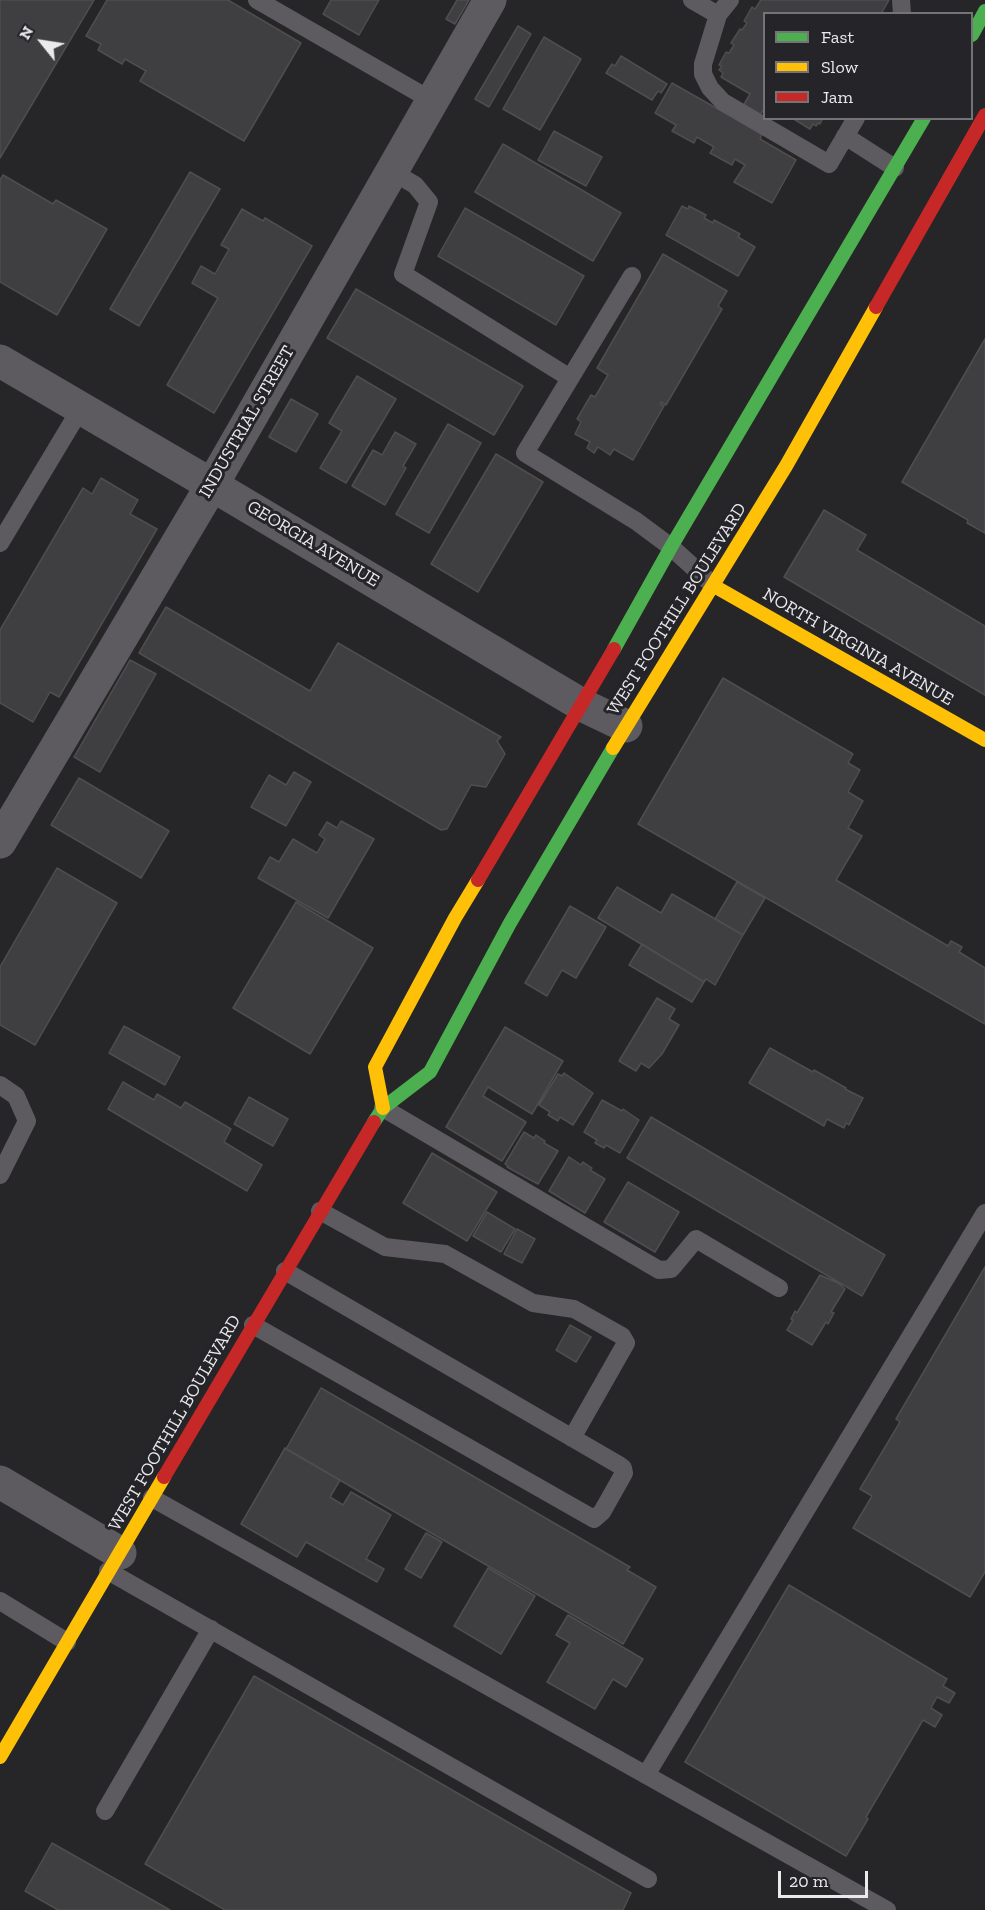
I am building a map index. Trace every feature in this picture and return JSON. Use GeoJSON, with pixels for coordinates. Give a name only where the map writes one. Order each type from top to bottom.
{"type":"FeatureCollection","features":[{"type":"Feature","properties":{"kind":"main road"},"geometry":{"type":"LineString","coordinates":[[973,33],[985,11]]}},
{"type":"Feature","properties":{"kind":"main road","name":"WEST FOOTHILL BOULEVARD"},"geometry":{"type":"LineString","coordinates":[[0,1757],[285,1270],[383,1108],[430,1072],[510,923],[626,726],[786,466],[985,115]]}},
{"type":"Feature","properties":{"kind":"main road","name":"WEST FOOTHILL BOULEVARD"},"geometry":{"type":"LineString","coordinates":[[383,1108],[375,1067],[455,918],[582,705],[671,547],[923,120]]}},
{"type":"Feature","properties":{"kind":"main road","name":"NORTH VIRGINIA AVENUE"},"geometry":{"type":"LineString","coordinates":[[714,586],[985,740]]}},
{"type":"Feature","properties":{"kind":"street","name":"INDUSTRIAL STREET"},"geometry":{"type":"LineString","coordinates":[[0,842],[212,484],[490,0]]}},
{"type":"Feature","properties":{"kind":"street","name":"GEORGIA AVENUE"},"geometry":{"type":"LineString","coordinates":[[0,361],[212,484],[582,705],[626,726]]}},
{"type":"Feature","properties":{"kind":"street"},"geometry":{"type":"LineString","coordinates":[[0,1482],[114,1562]]}},
{"type":"Feature","properties":{"kind":"lane"},"geometry":{"type":"LineString","coordinates":[[257,0],[431,100]]}},
{"type":"Feature","properties":{"kind":"lane"},"geometry":{"type":"LineString","coordinates":[[692,0],[718,15]]}},
{"type":"Feature","properties":{"kind":"lane"},"geometry":{"type":"LineString","coordinates":[[730,0],[718,15],[703,64],[703,74],[710,88],[723,102],[829,164],[855,120]]}},
{"type":"Feature","properties":{"kind":"lane"},"geometry":{"type":"LineString","coordinates":[[845,136],[895,168]]}},
{"type":"Feature","properties":{"kind":"lane"},"geometry":{"type":"LineString","coordinates":[[391,171],[415,185],[429,202],[403,274],[570,378]]}},
{"type":"Feature","properties":{"kind":"lane"},"geometry":{"type":"LineString","coordinates":[[632,276],[525,453],[636,521],[671,547],[714,586]]}},
{"type":"Feature","properties":{"kind":"lane"},"geometry":{"type":"LineString","coordinates":[[0,543],[81,408]]}},
{"type":"Feature","properties":{"kind":"lane"},"geometry":{"type":"LineString","coordinates":[[0,1085],[16,1096],[27,1121],[0,1175]]}},
{"type":"Feature","properties":{"kind":"lane"},"geometry":{"type":"LineString","coordinates":[[383,1108],[658,1270],[671,1269],[696,1239],[779,1288]]}},
{"type":"Feature","properties":{"kind":"lane"},"geometry":{"type":"LineString","coordinates":[[320,1211],[385,1247],[445,1254],[533,1303],[574,1309],[622,1336],[626,1343],[572,1438]]}},
{"type":"Feature","properties":{"kind":"lane"},"geometry":{"type":"LineString","coordinates":[[646,1775],[985,1213]]}},
{"type":"Feature","properties":{"kind":"lane"},"geometry":{"type":"LineString","coordinates":[[253,1325],[594,1519],[602,1512],[624,1473],[623,1468],[285,1270]]}},
{"type":"Feature","properties":{"kind":"lane"},"geometry":{"type":"LineString","coordinates":[[152,1498],[887,1910]]}},
{"type":"Feature","properties":{"kind":"lane"},"geometry":{"type":"LineString","coordinates":[[114,1562],[211,1629],[648,1879]]}},
{"type":"Feature","properties":{"kind":"lane"},"geometry":{"type":"LineString","coordinates":[[0,1601],[67,1642]]}},
{"type":"Feature","properties":{"kind":"lane"},"geometry":{"type":"LineString","coordinates":[[105,1811],[211,1629]]}},
{"type":"Feature","properties":{"kind":"building"},"geometry":{"type":"Polygon","coordinates":[[[0,0],[94,0],[0,158],[0,0]]]}},
{"type":"Feature","properties":{"kind":"building"},"geometry":{"type":"Polygon","coordinates":[[[107,0],[228,0],[301,43],[244,141],[140,81],[146,71],[125,59],[122,64],[98,50],[101,44],[86,36],[107,0]]]}},
{"type":"Feature","properties":{"kind":"building"},"geometry":{"type":"Polygon","coordinates":[[[331,0],[379,0],[359,35],[323,14],[331,0]]]}},
{"type":"Feature","properties":{"kind":"building"},"geometry":{"type":"Polygon","coordinates":[[[457,0],[469,0],[455,24],[446,19],[457,0]]]}},
{"type":"Feature","properties":{"kind":"building"},"geometry":{"type":"Polygon","coordinates":[[[761,0],[889,0],[882,12],[763,12],[763,110],[760,115],[743,106],[750,94],[721,77],[723,73],[719,70],[722,66],[719,65],[726,52],[729,53],[734,45],[731,43],[747,23],[744,21],[752,7],[755,9],[761,0]]]}},
{"type":"Feature","properties":{"kind":"building"},"geometry":{"type":"Polygon","coordinates":[[[518,26],[531,34],[489,107],[475,99],[518,26]]]}},
{"type":"Feature","properties":{"kind":"building"},"geometry":{"type":"Polygon","coordinates":[[[544,37],[581,59],[540,130],[503,109],[544,37]]]}},
{"type":"Feature","properties":{"kind":"building"},"geometry":{"type":"Polygon","coordinates":[[[621,56],[667,84],[661,93],[658,91],[652,100],[606,73],[612,64],[615,66],[621,56]]]}},
{"type":"Feature","properties":{"kind":"building"},"geometry":{"type":"Polygon","coordinates":[[[672,83],[762,134],[760,139],[796,160],[772,203],[734,182],[745,165],[735,159],[732,165],[710,153],[714,147],[697,137],[694,143],[672,131],[676,125],[655,113],[672,83]]]}},
{"type":"Feature","properties":{"kind":"building"},"geometry":{"type":"Polygon","coordinates":[[[795,120],[822,120],[816,126],[813,124],[810,129],[795,120]]]}},
{"type":"Feature","properties":{"kind":"building"},"geometry":{"type":"Polygon","coordinates":[[[554,131],[602,157],[586,186],[538,160],[554,131]]]}},
{"type":"Feature","properties":{"kind":"building"},"geometry":{"type":"Polygon","coordinates":[[[503,144],[621,213],[593,261],[475,192],[503,144]]]}},
{"type":"Feature","properties":{"kind":"building"},"geometry":{"type":"Polygon","coordinates":[[[190,172],[220,189],[139,326],[110,309],[190,172]]]}},
{"type":"Feature","properties":{"kind":"building"},"geometry":{"type":"Polygon","coordinates":[[[3,175],[53,204],[56,200],[107,229],[57,315],[0,282],[0,180],[3,175]]]}},
{"type":"Feature","properties":{"kind":"building"},"geometry":{"type":"Polygon","coordinates":[[[682,206],[688,209],[689,206],[706,215],[704,218],[713,223],[714,220],[740,234],[738,237],[755,247],[738,276],[666,235],[682,206]]]}},
{"type":"Feature","properties":{"kind":"building"},"geometry":{"type":"Polygon","coordinates":[[[465,208],[584,276],[556,325],[438,256],[465,208]]]}},
{"type":"Feature","properties":{"kind":"building"},"geometry":{"type":"Polygon","coordinates":[[[242,209],[263,221],[265,218],[312,246],[214,413],[167,385],[218,298],[192,283],[201,266],[215,274],[229,249],[221,245],[242,209]]]}},
{"type":"Feature","properties":{"kind":"building"},"geometry":{"type":"Polygon","coordinates":[[[663,254],[727,291],[718,306],[722,309],[666,405],[661,402],[660,404],[664,406],[633,460],[614,449],[610,455],[598,447],[594,453],[587,448],[590,442],[575,434],[581,422],[577,419],[591,395],[595,397],[608,375],[597,368],[663,254]]]}},
{"type":"Feature","properties":{"kind":"building"},"geometry":{"type":"Polygon","coordinates":[[[356,289],[523,386],[494,435],[327,338],[356,289]]]}},
{"type":"Feature","properties":{"kind":"building"},"geometry":{"type":"Polygon","coordinates":[[[985,339],[985,533],[967,523],[968,520],[902,482],[985,339]]]}},
{"type":"Feature","properties":{"kind":"building"},"geometry":{"type":"Polygon","coordinates":[[[357,376],[396,399],[346,483],[320,468],[342,431],[329,423],[357,376]]]}},
{"type":"Feature","properties":{"kind":"building"},"geometry":{"type":"Polygon","coordinates":[[[291,399],[318,414],[296,452],[269,437],[291,399]]]}},
{"type":"Feature","properties":{"kind":"building"},"geometry":{"type":"Polygon","coordinates":[[[448,424],[481,443],[429,533],[396,514],[448,424]]]}},
{"type":"Feature","properties":{"kind":"building"},"geometry":{"type":"Polygon","coordinates":[[[395,432],[416,444],[403,466],[406,468],[385,505],[352,486],[373,450],[382,455],[395,432]]]}},
{"type":"Feature","properties":{"kind":"building"},"geometry":{"type":"Polygon","coordinates":[[[496,454],[543,482],[478,592],[431,564],[496,454]]]}},
{"type":"Feature","properties":{"kind":"building"},"geometry":{"type":"Polygon","coordinates":[[[101,478],[138,500],[130,514],[157,529],[59,697],[50,692],[33,722],[0,703],[0,630],[83,488],[92,494],[101,478]]]}},
{"type":"Feature","properties":{"kind":"building"},"geometry":{"type":"Polygon","coordinates":[[[824,510],[866,535],[857,550],[985,626],[985,695],[784,577],[824,510]]]}},
{"type":"Feature","properties":{"kind":"building"},"geometry":{"type":"Polygon","coordinates":[[[166,607],[310,691],[338,643],[501,737],[497,741],[505,754],[486,787],[471,785],[447,829],[441,830],[139,653],[166,607]]]}},
{"type":"Feature","properties":{"kind":"building"},"geometry":{"type":"Polygon","coordinates":[[[130,660],[156,674],[100,772],[74,757],[130,660]]]}},
{"type":"Feature","properties":{"kind":"building"},"geometry":{"type":"Polygon","coordinates":[[[723,678],[853,754],[848,763],[860,770],[848,792],[863,801],[848,828],[862,836],[836,880],[948,946],[951,941],[962,947],[959,952],[985,968],[985,1024],[638,824],[723,678]]]}},
{"type":"Feature","properties":{"kind":"building"},"geometry":{"type":"Polygon","coordinates":[[[294,772],[311,782],[286,826],[251,807],[269,775],[286,785],[294,772]]]}},
{"type":"Feature","properties":{"kind":"building"},"geometry":{"type":"Polygon","coordinates":[[[79,778],[169,831],[141,878],[51,825],[79,778]]]}},
{"type":"Feature","properties":{"kind":"building"},"geometry":{"type":"Polygon","coordinates":[[[341,821],[374,839],[328,918],[258,878],[270,857],[279,862],[293,839],[317,853],[325,839],[319,835],[327,822],[337,828],[341,821]]]}},
{"type":"Feature","properties":{"kind":"building"},"geometry":{"type":"Polygon","coordinates":[[[57,868],[117,903],[35,1045],[0,1025],[0,967],[57,868]]]}},
{"type":"Feature","properties":{"kind":"building"},"geometry":{"type":"Polygon","coordinates":[[[737,882],[765,898],[743,935],[715,919],[737,882]]]}},
{"type":"Feature","properties":{"kind":"building"},"geometry":{"type":"Polygon","coordinates":[[[617,887],[661,913],[672,894],[743,935],[715,985],[706,979],[704,982],[598,918],[617,887]]]}},
{"type":"Feature","properties":{"kind":"building"},"geometry":{"type":"Polygon","coordinates":[[[296,902],[373,948],[310,1054],[233,1008],[296,902]]]}},
{"type":"Feature","properties":{"kind":"building"},"geometry":{"type":"Polygon","coordinates":[[[570,906],[606,927],[576,978],[562,970],[547,996],[525,983],[570,906]]]}},
{"type":"Feature","properties":{"kind":"building"},"geometry":{"type":"Polygon","coordinates":[[[642,944],[704,982],[692,1002],[629,965],[642,944]]]}},
{"type":"Feature","properties":{"kind":"building"},"geometry":{"type":"Polygon","coordinates":[[[657,998],[675,1009],[669,1019],[679,1025],[662,1054],[649,1068],[641,1063],[636,1071],[619,1061],[657,998]]]}},
{"type":"Feature","properties":{"kind":"building"},"geometry":{"type":"Polygon","coordinates":[[[124,1026],[180,1057],[165,1085],[109,1053],[124,1026]]]}},
{"type":"Feature","properties":{"kind":"building"},"geometry":{"type":"Polygon","coordinates":[[[505,1027],[563,1061],[532,1114],[488,1087],[483,1096],[526,1122],[502,1161],[446,1127],[505,1027]]]}},
{"type":"Feature","properties":{"kind":"building"},"geometry":{"type":"Polygon","coordinates":[[[770,1048],[863,1098],[849,1125],[846,1123],[844,1128],[827,1119],[824,1126],[749,1083],[770,1048]]]}},
{"type":"Feature","properties":{"kind":"building"},"geometry":{"type":"Polygon","coordinates":[[[564,1073],[593,1093],[573,1125],[560,1117],[558,1121],[548,1115],[550,1112],[539,1105],[558,1074],[562,1076],[564,1073]]]}},
{"type":"Feature","properties":{"kind":"building"},"geometry":{"type":"Polygon","coordinates":[[[123,1082],[154,1100],[157,1094],[181,1108],[185,1102],[231,1129],[224,1142],[262,1165],[247,1191],[108,1109],[123,1082]]]}},
{"type":"Feature","properties":{"kind":"building"},"geometry":{"type":"Polygon","coordinates":[[[249,1097],[288,1119],[273,1146],[234,1124],[249,1097]]]}},
{"type":"Feature","properties":{"kind":"building"},"geometry":{"type":"Polygon","coordinates":[[[602,1100],[622,1111],[623,1109],[639,1120],[620,1153],[606,1145],[604,1148],[595,1143],[597,1140],[584,1132],[602,1100]]]}},
{"type":"Feature","properties":{"kind":"building"},"geometry":{"type":"Polygon","coordinates":[[[651,1117],[885,1255],[862,1296],[627,1158],[651,1117]]]}},
{"type":"Feature","properties":{"kind":"building"},"geometry":{"type":"Polygon","coordinates":[[[524,1132],[534,1138],[536,1135],[558,1151],[538,1184],[505,1164],[524,1132]]]}},
{"type":"Feature","properties":{"kind":"building"},"geometry":{"type":"Polygon","coordinates":[[[432,1153],[497,1192],[467,1241],[403,1203],[432,1153]]]}},
{"type":"Feature","properties":{"kind":"building"},"geometry":{"type":"Polygon","coordinates":[[[569,1157],[581,1165],[583,1162],[592,1168],[590,1170],[605,1179],[585,1213],[549,1191],[569,1157]]]}},
{"type":"Feature","properties":{"kind":"building"},"geometry":{"type":"Polygon","coordinates":[[[628,1182],[679,1212],[655,1252],[604,1222],[628,1182]]]}},
{"type":"Feature","properties":{"kind":"building"},"geometry":{"type":"Polygon","coordinates":[[[487,1212],[515,1229],[501,1252],[473,1236],[487,1212]]]}},
{"type":"Feature","properties":{"kind":"building"},"geometry":{"type":"Polygon","coordinates":[[[517,1229],[535,1239],[522,1263],[504,1254],[517,1229]]]}},
{"type":"Feature","properties":{"kind":"building"},"geometry":{"type":"Polygon","coordinates":[[[985,1267],[985,1572],[970,1597],[853,1528],[872,1496],[860,1489],[900,1422],[896,1419],[985,1267]]]}},
{"type":"Feature","properties":{"kind":"building"},"geometry":{"type":"Polygon","coordinates":[[[820,1275],[838,1283],[845,1289],[831,1312],[834,1313],[828,1324],[826,1322],[812,1345],[787,1330],[795,1311],[797,1313],[820,1275]]]}},
{"type":"Feature","properties":{"kind":"building"},"geometry":{"type":"Polygon","coordinates":[[[570,1325],[591,1337],[576,1362],[556,1350],[570,1325]]]}},
{"type":"Feature","properties":{"kind":"building"},"geometry":{"type":"Polygon","coordinates":[[[321,1388],[630,1567],[627,1570],[656,1587],[623,1644],[286,1449],[321,1388]]]}},
{"type":"Feature","properties":{"kind":"building"},"geometry":{"type":"Polygon","coordinates":[[[285,1448],[340,1480],[330,1497],[343,1505],[351,1492],[391,1515],[366,1559],[384,1569],[377,1582],[306,1542],[297,1557],[241,1524],[285,1448]]]}},
{"type":"Feature","properties":{"kind":"building"},"geometry":{"type":"Polygon","coordinates":[[[426,1533],[442,1542],[421,1578],[405,1569],[426,1533]]]}},
{"type":"Feature","properties":{"kind":"building"},"geometry":{"type":"Polygon","coordinates":[[[488,1568],[535,1596],[501,1654],[454,1626],[488,1568]]]}},
{"type":"Feature","properties":{"kind":"building"},"geometry":{"type":"Polygon","coordinates":[[[789,1585],[947,1679],[943,1686],[955,1693],[949,1703],[937,1697],[931,1708],[942,1715],[935,1727],[923,1720],[866,1817],[868,1819],[846,1856],[685,1762],[789,1585]]]}},
{"type":"Feature","properties":{"kind":"building"},"geometry":{"type":"Polygon","coordinates":[[[568,1615],[643,1659],[626,1687],[613,1679],[595,1709],[547,1682],[570,1643],[556,1635],[568,1615]]]}},
{"type":"Feature","properties":{"kind":"building"},"geometry":{"type":"Polygon","coordinates":[[[254,1676],[631,1893],[623,1910],[225,1910],[145,1864],[254,1676]]]}},
{"type":"Feature","properties":{"kind":"building"},"geometry":{"type":"Polygon","coordinates":[[[52,1843],[170,1910],[58,1910],[25,1891],[52,1843]]]}},
{"type":"Feature","properties":{"kind":"traffic: fast"},"geometry":{"type":"LineString","coordinates":[[973,33],[985,11]]}},
{"type":"Feature","properties":{"kind":"traffic: fast"},"geometry":{"type":"LineString","coordinates":[[614,649],[671,547],[923,120]]}},
{"type":"Feature","properties":{"kind":"traffic: fast"},"geometry":{"type":"LineString","coordinates":[[374,1122],[383,1108],[430,1072],[510,923],[613,748]]}},
{"type":"Feature","properties":{"kind":"traffic: slow"},"geometry":{"type":"LineString","coordinates":[[613,748],[786,466],[876,307]]}},
{"type":"Feature","properties":{"kind":"traffic: slow"},"geometry":{"type":"LineString","coordinates":[[714,586],[985,740]]}},
{"type":"Feature","properties":{"kind":"traffic: slow"},"geometry":{"type":"LineString","coordinates":[[383,1108],[375,1067],[455,918],[478,880]]}},
{"type":"Feature","properties":{"kind":"traffic: slow"},"geometry":{"type":"LineString","coordinates":[[0,1757],[164,1477]]}},
{"type":"Feature","properties":{"kind":"traffic: jam"},"geometry":{"type":"LineString","coordinates":[[876,307],[985,115]]}},
{"type":"Feature","properties":{"kind":"traffic: jam"},"geometry":{"type":"LineString","coordinates":[[478,880],[614,649]]}},
{"type":"Feature","properties":{"kind":"traffic: jam"},"geometry":{"type":"LineString","coordinates":[[164,1477],[374,1122]]}}]}
